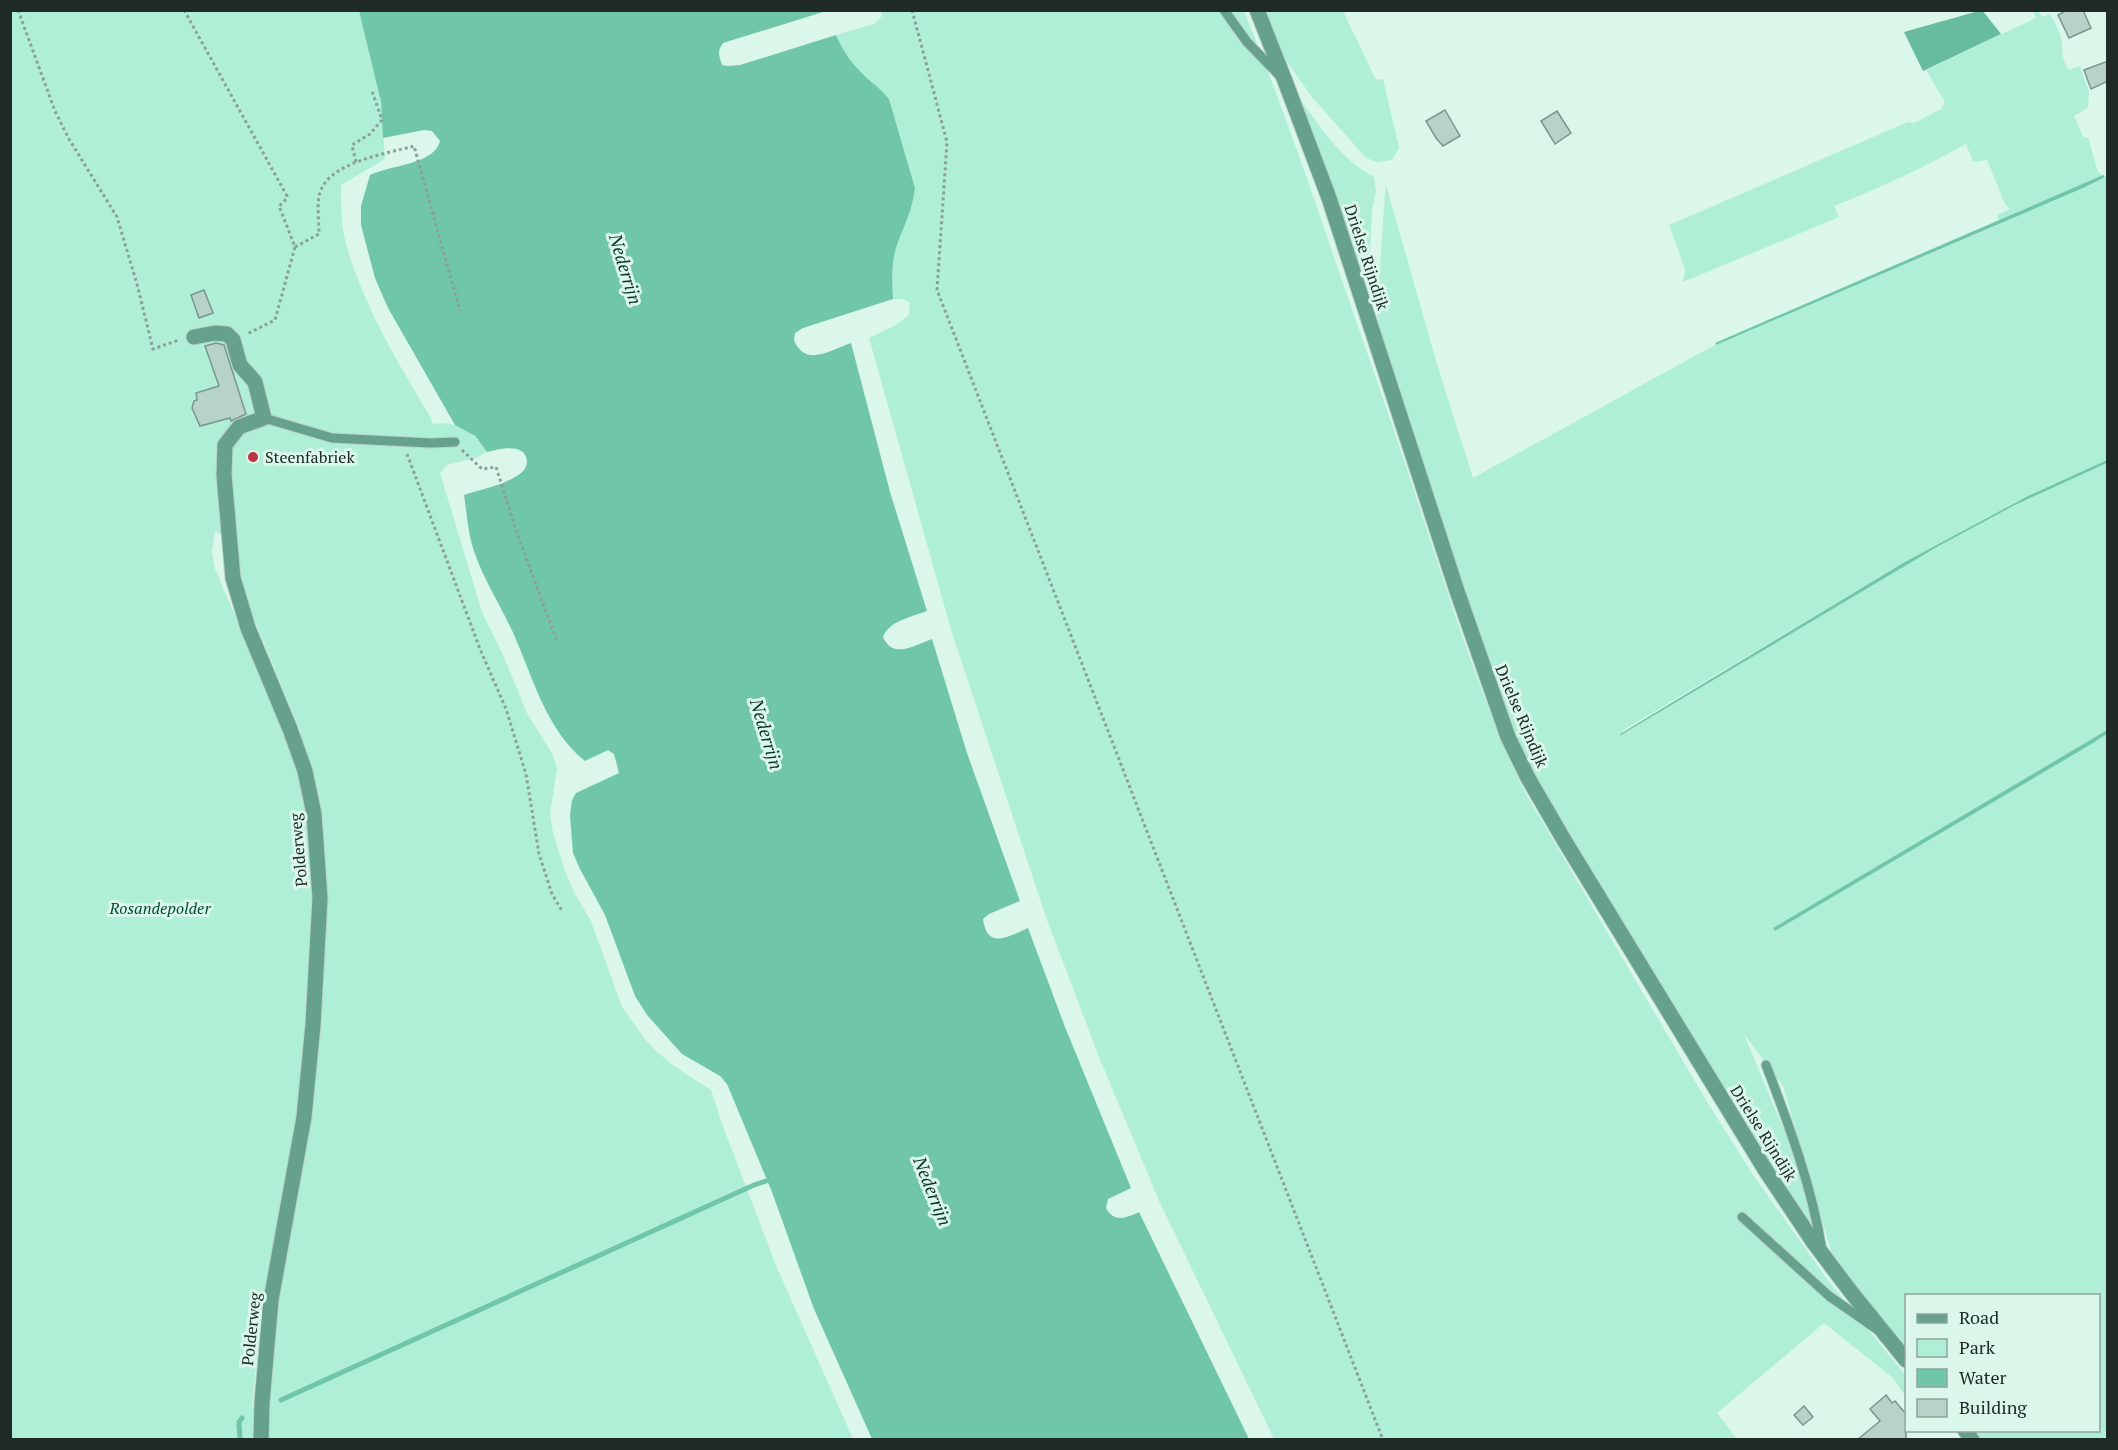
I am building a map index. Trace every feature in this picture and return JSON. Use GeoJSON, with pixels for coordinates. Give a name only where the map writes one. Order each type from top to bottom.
{"type":"FeatureCollection","features":[{"type":"Feature","properties":{"kind":"street","name":"Drielse Rijndijk"},"geometry":{"type":"LineString","coordinates":[[1257,10],[1329,198],[1461,602],[1508,737],[1528,778],[1570,850],[1766,1171],[1823,1256],[1905,1359]]}},
{"type":"Feature","properties":{"kind":"street"},"geometry":{"type":"LineString","coordinates":[[194,337],[215,333],[227,334],[233,340],[240,365],[255,382],[264,418]]}},
{"type":"Feature","properties":{"kind":"street","name":"Polderweg"},"geometry":{"type":"LineString","coordinates":[[261,1440],[271,1300],[304,1117],[313,1025],[320,898],[314,814],[305,771],[248,628],[232,578],[224,475],[225,445],[239,427],[264,418]]}},
{"type":"Feature","properties":{"kind":"lane"},"geometry":{"type":"LineString","coordinates":[[1224,10],[1247,42],[1285,81]]}},
{"type":"Feature","properties":{"kind":"lane"},"geometry":{"type":"LineString","coordinates":[[264,418],[332,438],[455,442]]}},
{"type":"Feature","properties":{"kind":"lane"},"geometry":{"type":"LineString","coordinates":[[1766,1065],[1782,1106],[1817,1219],[1823,1256]]}},
{"type":"Feature","properties":{"kind":"lane"},"geometry":{"type":"LineString","coordinates":[[1742,1217],[1829,1296],[1889,1338]]}},
{"type":"Feature","properties":{"kind":"path"},"geometry":{"type":"LineString","coordinates":[[18,10],[59,120],[117,217],[153,349],[177,341]]}},
{"type":"Feature","properties":{"kind":"path"},"geometry":{"type":"LineString","coordinates":[[184,10],[287,196],[279,206],[295,247],[275,320],[233,340]]}},
{"type":"Feature","properties":{"kind":"path"},"geometry":{"type":"LineString","coordinates":[[912,10],[947,142],[937,290],[1383,1440]]}},
{"type":"Feature","properties":{"kind":"path"},"geometry":{"type":"LineString","coordinates":[[356,162],[352,145],[370,134],[382,120],[372,91]]}},
{"type":"Feature","properties":{"kind":"path"},"geometry":{"type":"LineString","coordinates":[[295,247],[319,234],[319,195],[329,178],[356,162],[414,146],[460,311]]}},
{"type":"Feature","properties":{"kind":"path"},"geometry":{"type":"LineString","coordinates":[[402,442],[480,649],[506,709],[526,774],[539,854],[552,894],[562,911]]}},
{"type":"Feature","properties":{"kind":"path"},"geometry":{"type":"LineString","coordinates":[[455,442],[482,469],[496,467],[517,533],[557,641]]}},
{"type":"Feature","properties":{"kind":"green space","name":"Rosandepolder"},"geometry":{"type":"Polygon","coordinates":[[[10,11],[359,11],[381,102],[385,159],[341,185],[343,227],[352,264],[382,332],[431,418],[432,424],[450,424],[464,429],[487,452],[476,458],[447,465],[440,473],[482,612],[527,713],[553,755],[557,769],[550,813],[553,833],[565,871],[591,921],[622,1007],[656,1051],[674,1066],[711,1090],[777,1268],[853,1439],[11,1439],[10,11]],[[215,531],[212,551],[215,569],[286,734],[309,807],[314,909],[300,1110],[262,1302],[252,1408],[268,1401],[269,1364],[326,913],[321,809],[300,738],[301,733],[244,594],[234,542],[215,531]]]}},
{"type":"Feature","properties":{"kind":"green space"},"geometry":{"type":"Polygon","coordinates":[[[881,11],[1244,11],[1304,169],[1489,710],[1522,787],[1707,1102],[1754,1176],[1827,1279],[1905,1375],[1905,1396],[1893,1378],[1824,1323],[1717,1413],[1737,1439],[1274,1439],[1160,1203],[1099,1057],[1047,920],[952,633],[869,338],[894,326],[909,315],[910,303],[903,299],[893,299],[893,270],[894,256],[911,209],[915,188],[889,99],[854,65],[836,35],[874,24],[882,16],[881,11]]]}},
{"type":"Feature","properties":{"kind":"green space"},"geometry":{"type":"Polygon","coordinates":[[[1266,11],[1343,11],[1375,78],[1383,79],[1399,148],[1392,160],[1377,162],[1366,158],[1312,97],[1285,59],[1266,11]]]}},
{"type":"Feature","properties":{"kind":"green space"},"geometry":{"type":"Polygon","coordinates":[[[2033,11],[2038,11],[2042,17],[2050,14],[2060,35],[2067,67],[2069,70],[2080,66],[2089,92],[2088,108],[2074,116],[2084,138],[2088,137],[2098,172],[2103,175],[1999,220],[1997,215],[2010,209],[2005,204],[1987,160],[1973,162],[1966,144],[1901,177],[1834,206],[1839,217],[1683,282],[1685,269],[1669,225],[1908,122],[1914,123],[1941,109],[1945,102],[1926,70],[2036,18],[2033,11]]]}},
{"type":"Feature","properties":{"kind":"green space"},"geometry":{"type":"Polygon","coordinates":[[[1298,96],[1341,152],[1351,162],[1374,177],[1376,191],[1372,211],[1368,295],[1298,96]]]}},
{"type":"Feature","properties":{"kind":"green space"},"geometry":{"type":"Polygon","coordinates":[[[2107,175],[2107,460],[2028,496],[1903,563],[1622,731],[1621,735],[1937,547],[2015,505],[2107,463],[2107,730],[1773,928],[1775,931],[2107,734],[2107,1439],[1980,1439],[1974,1432],[2100,1432],[2100,1294],[1905,1294],[1905,1349],[1833,1258],[1783,1086],[1744,1034],[1799,1166],[1817,1234],[1788,1194],[1586,864],[1520,750],[1488,662],[1378,327],[1386,185],[1436,361],[1473,478],[1711,347],[1988,229],[2107,175]]]}},
{"type":"Feature","properties":{"kind":"shaded area"},"geometry":{"type":"Polygon","coordinates":[[[1982,10],[2001,34],[1923,71],[1904,32],[1982,10]]]}},
{"type":"Feature","properties":{"kind":"water","name":"Nederrijn"},"geometry":{"type":"Polygon","coordinates":[[[359,11],[826,11],[723,43],[719,54],[722,65],[740,65],[836,35],[854,64],[889,99],[915,188],[911,209],[894,256],[893,299],[803,328],[795,333],[794,340],[799,348],[811,355],[827,353],[851,343],[890,492],[927,611],[895,623],[883,637],[892,648],[898,649],[912,647],[932,639],[967,753],[1020,901],[989,914],[983,919],[985,929],[994,938],[1000,938],[1028,928],[1065,1027],[1131,1188],[1108,1199],[1106,1208],[1113,1216],[1121,1218],[1139,1212],[1249,1439],[872,1439],[814,1309],[772,1192],[727,1084],[720,1076],[682,1054],[647,1015],[635,996],[605,915],[573,853],[570,816],[572,800],[576,793],[619,773],[614,754],[608,750],[585,761],[561,736],[544,706],[512,631],[479,565],[473,547],[464,495],[501,484],[515,477],[526,468],[525,455],[522,451],[511,448],[487,452],[475,436],[455,425],[388,308],[375,278],[361,225],[361,206],[370,175],[420,160],[436,149],[440,141],[432,131],[424,130],[383,138],[381,102],[359,11]]]}},
{"type":"Feature","properties":{"kind":"water"},"geometry":{"type":"Polygon","coordinates":[[[2105,176],[2103,178],[2083,188],[1716,345],[1715,343],[2105,176]]]}},
{"type":"Feature","properties":{"kind":"water"},"geometry":{"type":"Polygon","coordinates":[[[2107,460],[2107,463],[2015,505],[1937,547],[1620,734],[1903,563],[2028,496],[2107,460]]]}},
{"type":"Feature","properties":{"kind":"water"},"geometry":{"type":"Polygon","coordinates":[[[2107,730],[2107,734],[2088,746],[1775,931],[1773,928],[2107,730]]]}},
{"type":"Feature","properties":{"kind":"building"},"geometry":{"type":"Polygon","coordinates":[[[2067,10],[2083,10],[2091,28],[2069,38],[2058,15],[2067,10]]]}},
{"type":"Feature","properties":{"kind":"building"},"geometry":{"type":"Polygon","coordinates":[[[2108,61],[2108,81],[2091,89],[2084,70],[2108,61]]]}},
{"type":"Feature","properties":{"kind":"building"},"geometry":{"type":"Polygon","coordinates":[[[1445,110],[1460,136],[1443,146],[1426,121],[1445,110]]]}},
{"type":"Feature","properties":{"kind":"building"},"geometry":{"type":"Polygon","coordinates":[[[1557,111],[1571,133],[1555,144],[1541,121],[1557,111]]]}},
{"type":"Feature","properties":{"kind":"building"},"geometry":{"type":"Polygon","coordinates":[[[204,290],[213,313],[199,318],[191,295],[204,290]]]}},
{"type":"Feature","properties":{"kind":"building"},"geometry":{"type":"Polygon","coordinates":[[[216,343],[224,345],[246,414],[231,421],[230,418],[200,426],[192,408],[194,401],[197,400],[196,393],[219,386],[205,346],[216,343]]]}},
{"type":"Feature","properties":{"kind":"building"},"geometry":{"type":"Polygon","coordinates":[[[1886,1395],[1892,1403],[1895,1401],[1905,1413],[1906,1440],[1857,1440],[1880,1421],[1870,1409],[1886,1395]]]}},
{"type":"Feature","properties":{"kind":"building"},"geometry":{"type":"Polygon","coordinates":[[[1804,1406],[1813,1417],[1803,1425],[1794,1415],[1804,1406]]]}},
{"type":"Feature","properties":{"kind":"waterway"},"geometry":{"type":"LineString","coordinates":[[281,1400],[754,1185],[772,1179]]}},
{"type":"Feature","properties":{"kind":"waterway"},"geometry":{"type":"LineString","coordinates":[[240,1440],[239,1422],[242,1418]]}},
{"type":"Feature","properties":{"kind":"place","name":"Steenfabriek"},"geometry":{"type":"Point","coordinates":[253,457]}}]}
